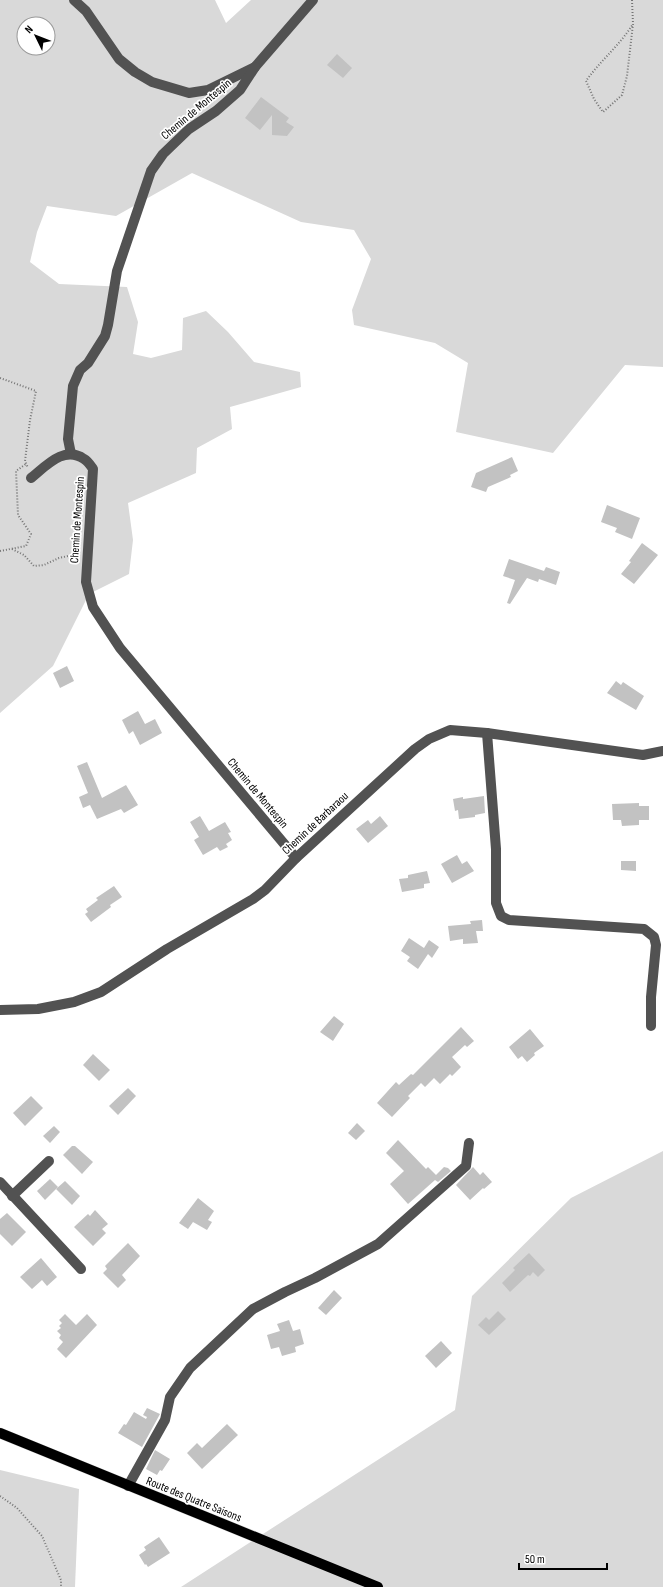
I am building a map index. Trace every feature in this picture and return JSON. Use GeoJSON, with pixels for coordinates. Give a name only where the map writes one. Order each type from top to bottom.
{"type":"FeatureCollection","features":[{"type":"Feature","properties":{"kind":"main road","name":"Route des Quatre Saisons"},"geometry":{"type":"LineString","coordinates":[[0,1433],[378,1587]]}},
{"type":"Feature","properties":{"kind":"street"},"geometry":{"type":"LineString","coordinates":[[74,0],[86,11],[119,59],[135,72],[152,82],[189,94],[208,90],[255,67]]}},
{"type":"Feature","properties":{"kind":"street","name":"Chemin de Montespin"},"geometry":{"type":"LineString","coordinates":[[296,858],[120,648],[93,607],[86,582],[93,468],[84,458],[71,454],[68,439],[73,386],[80,370],[88,363],[105,336],[117,271],[151,171],[163,154],[190,129],[216,111],[240,90],[255,67],[313,0]]}},
{"type":"Feature","properties":{"kind":"street"},"geometry":{"type":"LineString","coordinates":[[32,478],[58,456],[71,454]]}},
{"type":"Feature","properties":{"kind":"street","name":"Chemin de Barbaraou"},"geometry":{"type":"LineString","coordinates":[[0,1010],[38,1009],[67,1004],[101,992],[167,949],[253,899],[265,890],[296,858],[415,749],[429,739],[450,730],[487,733],[643,755],[663,752]]}},
{"type":"Feature","properties":{"kind":"street"},"geometry":{"type":"LineString","coordinates":[[487,733],[496,849],[496,903],[501,916],[509,920],[644,929],[654,936],[656,945],[651,997],[651,1026]]}},
{"type":"Feature","properties":{"kind":"street"},"geometry":{"type":"LineString","coordinates":[[128,1486],[165,1420],[170,1397],[190,1368],[253,1309],[378,1244],[466,1166],[469,1143]]}},
{"type":"Feature","properties":{"kind":"street"},"geometry":{"type":"LineString","coordinates":[[12,1196],[49,1161]]}},
{"type":"Feature","properties":{"kind":"street"},"geometry":{"type":"LineString","coordinates":[[0,1182],[81,1269]]}},
{"type":"Feature","properties":{"kind":"path"},"geometry":{"type":"LineString","coordinates":[[632,0],[633,24],[627,76],[622,95],[603,112],[594,99],[586,81],[597,65],[626,35],[633,24]]}},
{"type":"Feature","properties":{"kind":"path"},"geometry":{"type":"LineString","coordinates":[[0,378],[36,391],[30,420],[25,462],[32,478]]}},
{"type":"Feature","properties":{"kind":"path"},"geometry":{"type":"LineString","coordinates":[[0,551],[26,546],[31,534],[18,515],[16,471],[26,464]]}},
{"type":"Feature","properties":{"kind":"path"},"geometry":{"type":"LineString","coordinates":[[11,549],[24,555],[34,566],[44,565],[59,558],[88,552]]}},
{"type":"Feature","properties":{"kind":"path"},"geometry":{"type":"LineString","coordinates":[[0,1496],[17,1508],[42,1536],[61,1580],[61,1587]]}},
{"type":"Feature","properties":{"kind":"shaded area"},"geometry":{"type":"Polygon","coordinates":[[[0,0],[215,0],[226,23],[251,0],[663,0],[663,367],[625,365],[553,453],[456,432],[468,363],[435,343],[354,325],[352,310],[371,259],[354,230],[301,222],[192,173],[116,216],[47,206],[37,232],[30,262],[59,284],[127,287],[138,322],[133,354],[151,358],[182,350],[183,318],[206,311],[228,332],[254,362],[300,372],[301,387],[230,407],[232,429],[197,448],[196,473],[128,503],[133,540],[129,574],[89,594],[53,666],[0,713],[0,0]]]}},
{"type":"Feature","properties":{"kind":"shaded area"},"geometry":{"type":"Polygon","coordinates":[[[663,1151],[663,1587],[181,1587],[455,1410],[472,1296],[571,1198],[663,1151]]]}},
{"type":"Feature","properties":{"kind":"shaded area"},"geometry":{"type":"Polygon","coordinates":[[[0,1470],[79,1489],[75,1587],[0,1587],[0,1470]]]}},
{"type":"Feature","properties":{"kind":"building"},"geometry":{"type":"Polygon","coordinates":[[[337,54],[352,68],[343,78],[327,65],[337,54]]]}},
{"type":"Feature","properties":{"kind":"building"},"geometry":{"type":"Polygon","coordinates":[[[261,97],[289,118],[286,122],[294,127],[287,136],[272,135],[272,115],[260,130],[245,118],[261,97]]]}},
{"type":"Feature","properties":{"kind":"building"},"geometry":{"type":"Polygon","coordinates":[[[512,457],[518,471],[510,475],[511,477],[488,487],[486,492],[471,487],[476,473],[512,457]]]}},
{"type":"Feature","properties":{"kind":"building"},"geometry":{"type":"Polygon","coordinates":[[[607,505],[640,518],[632,539],[615,532],[617,528],[601,522],[607,505]]]}},
{"type":"Feature","properties":{"kind":"building"},"geometry":{"type":"Polygon","coordinates":[[[642,543],[658,555],[634,584],[621,574],[631,562],[629,561],[642,543]]]}},
{"type":"Feature","properties":{"kind":"building"},"geometry":{"type":"Polygon","coordinates":[[[509,559],[544,571],[546,567],[560,572],[556,585],[539,579],[538,582],[527,578],[510,604],[507,603],[515,580],[503,576],[509,559]]]}},
{"type":"Feature","properties":{"kind":"building"},"geometry":{"type":"Polygon","coordinates":[[[67,666],[74,681],[60,688],[53,673],[67,666]]]}},
{"type":"Feature","properties":{"kind":"building"},"geometry":{"type":"Polygon","coordinates":[[[616,681],[621,685],[623,682],[644,696],[636,710],[607,693],[616,681]]]}},
{"type":"Feature","properties":{"kind":"building"},"geometry":{"type":"Polygon","coordinates":[[[138,711],[145,724],[155,719],[162,733],[140,745],[133,731],[129,734],[122,720],[138,711]]]}},
{"type":"Feature","properties":{"kind":"building"},"geometry":{"type":"Polygon","coordinates":[[[87,762],[102,798],[126,785],[138,805],[124,813],[121,809],[97,819],[90,805],[83,808],[79,797],[88,793],[77,766],[87,762]]]}},
{"type":"Feature","properties":{"kind":"building"},"geometry":{"type":"Polygon","coordinates":[[[484,796],[485,813],[475,815],[475,817],[459,819],[458,810],[455,811],[453,799],[484,796]]]}},
{"type":"Feature","properties":{"kind":"building"},"geometry":{"type":"Polygon","coordinates":[[[639,803],[639,806],[649,806],[649,820],[639,820],[639,825],[622,826],[621,820],[613,820],[612,804],[639,803]]]}},
{"type":"Feature","properties":{"kind":"building"},"geometry":{"type":"Polygon","coordinates":[[[200,816],[209,831],[225,822],[231,832],[228,833],[232,840],[226,844],[228,847],[220,851],[217,847],[203,855],[194,840],[199,837],[190,822],[200,816]]]}},
{"type":"Feature","properties":{"kind":"building"},"geometry":{"type":"Polygon","coordinates":[[[380,816],[388,826],[368,843],[356,829],[368,820],[371,824],[380,816]]]}},
{"type":"Feature","properties":{"kind":"building"},"geometry":{"type":"Polygon","coordinates":[[[457,855],[462,864],[467,861],[474,871],[452,883],[441,864],[457,855]]]}},
{"type":"Feature","properties":{"kind":"building"},"geometry":{"type":"Polygon","coordinates":[[[621,861],[636,861],[636,871],[621,870],[621,861]]]}},
{"type":"Feature","properties":{"kind":"building"},"geometry":{"type":"Polygon","coordinates":[[[427,871],[430,883],[424,884],[424,888],[402,892],[399,879],[408,878],[408,875],[427,871]]]}},
{"type":"Feature","properties":{"kind":"building"},"geometry":{"type":"Polygon","coordinates":[[[114,886],[122,897],[110,905],[111,907],[91,922],[85,914],[88,912],[86,909],[98,900],[96,898],[114,886]]]}},
{"type":"Feature","properties":{"kind":"building"},"geometry":{"type":"Polygon","coordinates":[[[482,920],[483,931],[476,931],[478,943],[463,944],[463,939],[450,941],[448,926],[471,924],[470,921],[482,920]]]}},
{"type":"Feature","properties":{"kind":"building"},"geometry":{"type":"Polygon","coordinates":[[[409,938],[424,948],[429,940],[439,947],[432,958],[428,954],[418,969],[407,961],[410,957],[401,951],[409,938]]]}},
{"type":"Feature","properties":{"kind":"building"},"geometry":{"type":"Polygon","coordinates":[[[334,1016],[344,1024],[333,1041],[320,1032],[334,1016]]]}},
{"type":"Feature","properties":{"kind":"building"},"geometry":{"type":"Polygon","coordinates":[[[461,1027],[474,1041],[467,1047],[465,1045],[452,1057],[461,1067],[452,1076],[450,1074],[440,1084],[434,1078],[425,1087],[421,1083],[408,1096],[410,1098],[392,1117],[377,1103],[396,1082],[399,1085],[411,1074],[413,1075],[461,1027]]]}},
{"type":"Feature","properties":{"kind":"building"},"geometry":{"type":"Polygon","coordinates":[[[530,1029],[544,1046],[534,1053],[535,1055],[527,1062],[522,1056],[518,1059],[509,1047],[530,1029]]]}},
{"type":"Feature","properties":{"kind":"building"},"geometry":{"type":"Polygon","coordinates":[[[93,1054],[110,1070],[99,1081],[83,1065],[93,1054]]]}},
{"type":"Feature","properties":{"kind":"building"},"geometry":{"type":"Polygon","coordinates":[[[128,1088],[136,1096],[118,1115],[109,1106],[128,1088]]]}},
{"type":"Feature","properties":{"kind":"building"},"geometry":{"type":"Polygon","coordinates":[[[31,1096],[43,1108],[25,1126],[13,1113],[31,1096]]]}},
{"type":"Feature","properties":{"kind":"building"},"geometry":{"type":"Polygon","coordinates":[[[357,1123],[365,1131],[356,1140],[348,1133],[357,1123]]]}},
{"type":"Feature","properties":{"kind":"building"},"geometry":{"type":"Polygon","coordinates":[[[54,1126],[60,1132],[50,1143],[43,1136],[54,1126]]]}},
{"type":"Feature","properties":{"kind":"building"},"geometry":{"type":"Polygon","coordinates":[[[398,1140],[426,1169],[428,1167],[436,1175],[444,1167],[451,1171],[438,1182],[435,1180],[408,1204],[390,1184],[404,1171],[386,1153],[398,1140]]]}},
{"type":"Feature","properties":{"kind":"building"},"geometry":{"type":"Polygon","coordinates":[[[72,1146],[75,1146],[93,1162],[82,1174],[63,1155],[72,1146]]]}},
{"type":"Feature","properties":{"kind":"building"},"geometry":{"type":"Polygon","coordinates":[[[473,1167],[480,1175],[483,1172],[492,1182],[470,1200],[456,1185],[473,1167]]]}},
{"type":"Feature","properties":{"kind":"building"},"geometry":{"type":"Polygon","coordinates":[[[50,1179],[58,1187],[45,1200],[37,1191],[50,1179]]]}},
{"type":"Feature","properties":{"kind":"building"},"geometry":{"type":"Polygon","coordinates":[[[65,1181],[80,1196],[72,1205],[56,1189],[65,1181]]]}},
{"type":"Feature","properties":{"kind":"building"},"geometry":{"type":"Polygon","coordinates":[[[198,1198],[214,1211],[208,1220],[212,1222],[207,1230],[193,1222],[188,1229],[179,1223],[198,1198]]]}},
{"type":"Feature","properties":{"kind":"building"},"geometry":{"type":"Polygon","coordinates":[[[95,1210],[108,1224],[102,1229],[106,1233],[93,1246],[74,1227],[88,1214],[90,1216],[95,1210]]]}},
{"type":"Feature","properties":{"kind":"building"},"geometry":{"type":"Polygon","coordinates":[[[7,1213],[26,1232],[12,1246],[0,1234],[0,1219],[7,1213]]]}},
{"type":"Feature","properties":{"kind":"building"},"geometry":{"type":"Polygon","coordinates":[[[128,1243],[140,1256],[122,1275],[126,1280],[118,1288],[103,1273],[107,1269],[105,1266],[128,1243]]]}},
{"type":"Feature","properties":{"kind":"building"},"geometry":{"type":"Polygon","coordinates":[[[529,1253],[545,1270],[538,1277],[533,1272],[530,1276],[528,1275],[510,1292],[502,1283],[515,1270],[513,1268],[529,1253]]]}},
{"type":"Feature","properties":{"kind":"building"},"geometry":{"type":"Polygon","coordinates":[[[41,1258],[57,1277],[47,1286],[42,1280],[32,1289],[20,1277],[41,1258]]]}},
{"type":"Feature","properties":{"kind":"building"},"geometry":{"type":"Polygon","coordinates":[[[334,1290],[342,1298],[326,1315],[318,1308],[334,1290]]]}},
{"type":"Feature","properties":{"kind":"building"},"geometry":{"type":"Polygon","coordinates":[[[498,1311],[506,1319],[489,1335],[478,1325],[486,1317],[489,1320],[498,1311]]]}},
{"type":"Feature","properties":{"kind":"building"},"geometry":{"type":"Polygon","coordinates":[[[65,1314],[76,1325],[87,1314],[97,1325],[66,1358],[57,1349],[63,1342],[59,1338],[61,1335],[57,1331],[61,1328],[59,1326],[62,1323],[59,1320],[65,1314]]]}},
{"type":"Feature","properties":{"kind":"building"},"geometry":{"type":"Polygon","coordinates":[[[289,1320],[293,1331],[300,1329],[304,1344],[295,1347],[296,1352],[282,1356],[279,1347],[271,1349],[267,1335],[280,1331],[277,1324],[289,1320]]]}},
{"type":"Feature","properties":{"kind":"building"},"geometry":{"type":"Polygon","coordinates":[[[441,1341],[452,1353],[436,1368],[425,1356],[441,1341]]]}},
{"type":"Feature","properties":{"kind":"building"},"geometry":{"type":"Polygon","coordinates":[[[147,1408],[160,1414],[142,1447],[118,1433],[124,1424],[126,1425],[134,1412],[146,1419],[147,1417],[143,1415],[147,1408]]]}},
{"type":"Feature","properties":{"kind":"building"},"geometry":{"type":"Polygon","coordinates":[[[227,1424],[238,1435],[202,1469],[187,1453],[197,1443],[202,1448],[227,1424]]]}},
{"type":"Feature","properties":{"kind":"building"},"geometry":{"type":"Polygon","coordinates":[[[155,1450],[170,1459],[162,1471],[160,1470],[157,1475],[146,1469],[155,1450]]]}},
{"type":"Feature","properties":{"kind":"building"},"geometry":{"type":"Polygon","coordinates":[[[159,1537],[170,1553],[148,1567],[139,1555],[146,1550],[144,1547],[159,1537]]]}}]}
